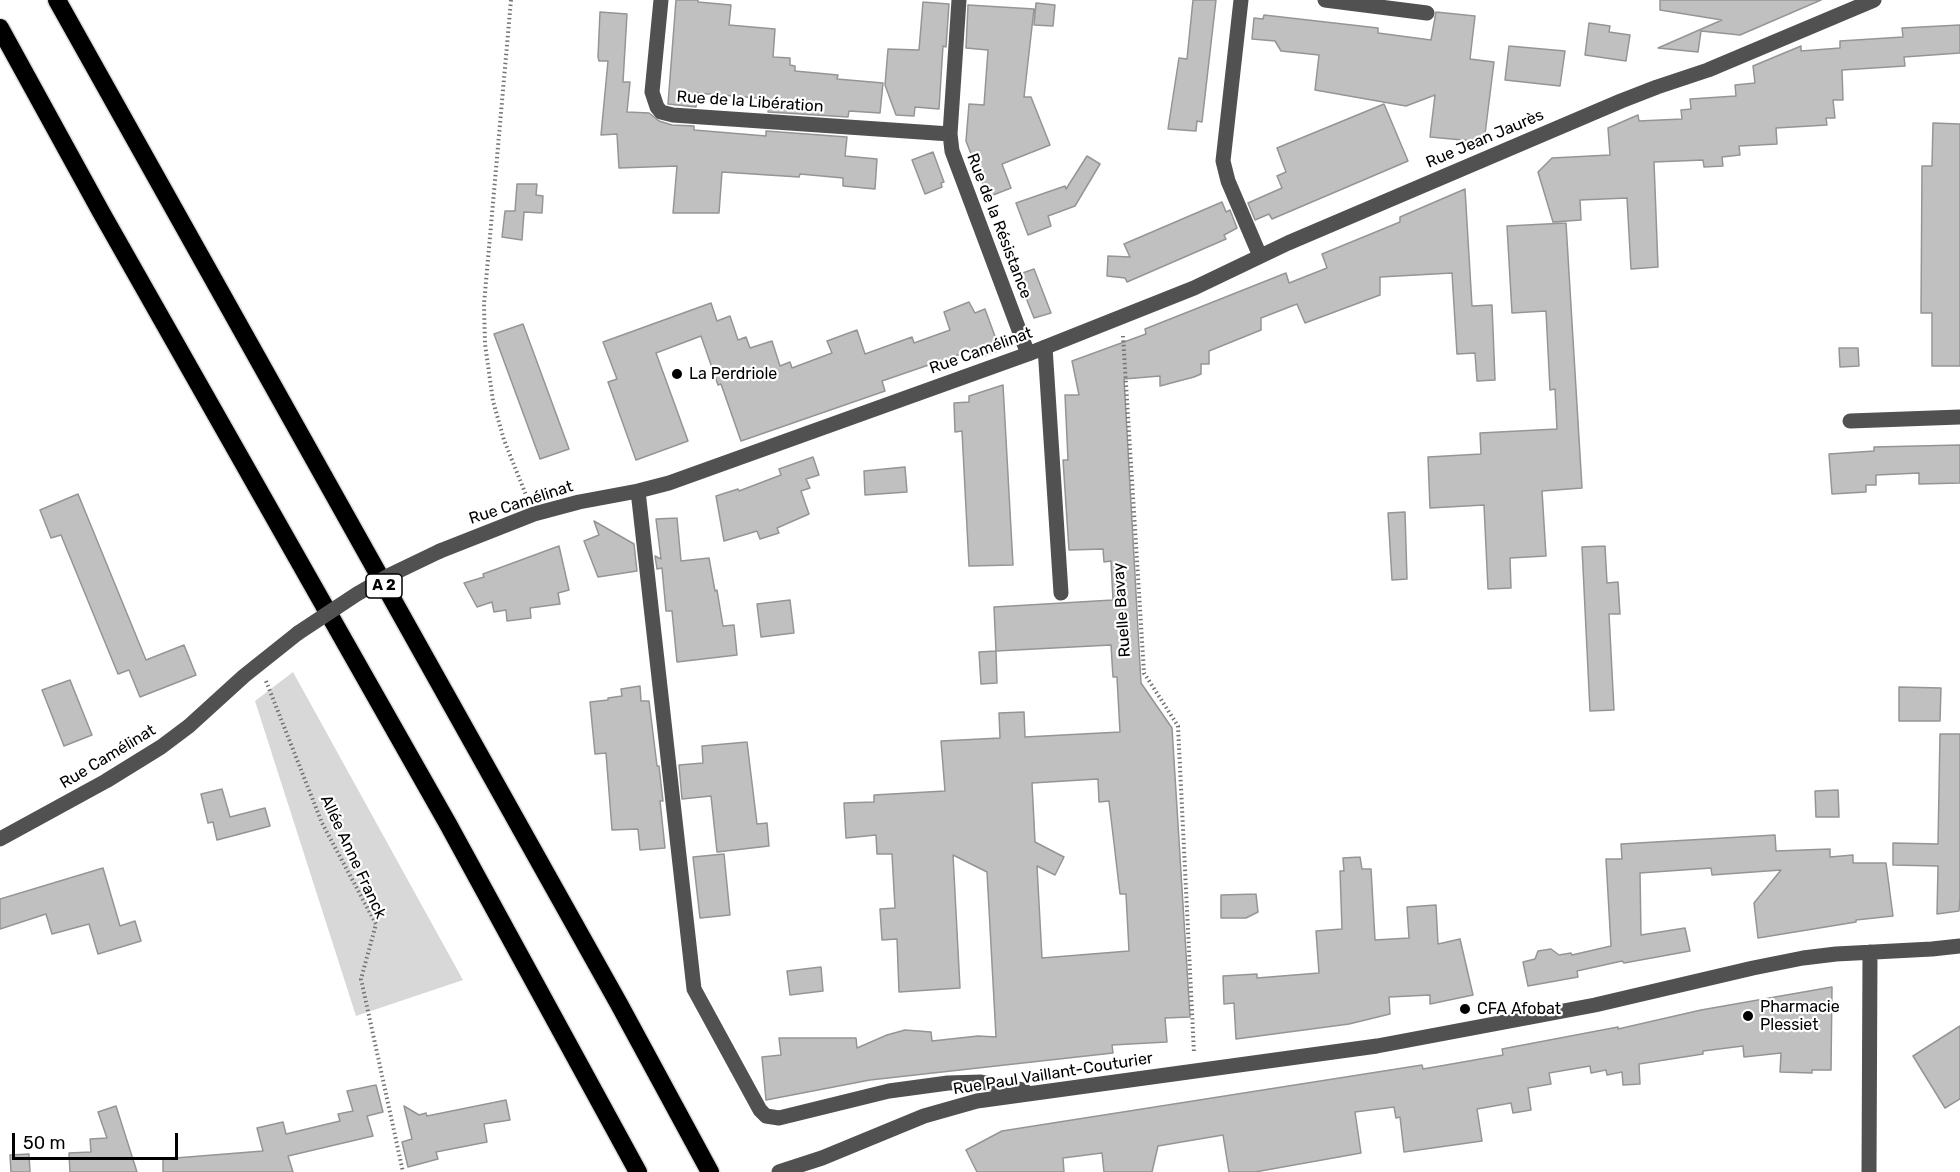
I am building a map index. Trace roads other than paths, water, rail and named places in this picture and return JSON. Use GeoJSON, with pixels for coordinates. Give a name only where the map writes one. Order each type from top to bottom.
{"type":"FeatureCollection","features":[{"type":"Feature","properties":{"kind":"highway","name":"A 2"},"geometry":{"type":"LineString","coordinates":[[57,0],[620,1005],[710,1172]]}},
{"type":"Feature","properties":{"kind":"highway"},"geometry":{"type":"LineString","coordinates":[[0,28],[107,222],[448,824],[638,1172]]}},
{"type":"Feature","properties":{"kind":"street","name":"Rue de la Libération"},"geometry":{"type":"LineString","coordinates":[[661,0],[652,92],[661,112],[673,115],[950,134]]}},
{"type":"Feature","properties":{"kind":"street","name":"Rue de la Résistance"},"geometry":{"type":"LineString","coordinates":[[959,0],[950,134],[951,151],[1028,354]]}},
{"type":"Feature","properties":{"kind":"street"},"geometry":{"type":"LineString","coordinates":[[1241,0],[1223,161],[1228,181],[1260,256]]}},
{"type":"Feature","properties":{"kind":"street"},"geometry":{"type":"LineString","coordinates":[[1325,0],[1427,12]]}},
{"type":"Feature","properties":{"kind":"street","name":"Rue Jean Jaurès"},"geometry":{"type":"LineString","coordinates":[[1117,318],[1203,284],[1260,256],[1611,105],[1702,73],[1872,0]]}},
{"type":"Feature","properties":{"kind":"street","name":"Rue Camélinat"},"geometry":{"type":"LineString","coordinates":[[0,839],[106,781],[161,747],[189,726],[259,663],[298,633],[390,575],[440,551],[534,514],[669,483],[1028,354],[1117,318]]}},
{"type":"Feature","properties":{"kind":"street"},"geometry":{"type":"LineString","coordinates":[[1045,347],[1061,592]]}},
{"type":"Feature","properties":{"kind":"street"},"geometry":{"type":"LineString","coordinates":[[1850,421],[1960,417]]}},
{"type":"Feature","properties":{"kind":"street"},"geometry":{"type":"LineString","coordinates":[[638,491],[694,989],[760,1110],[766,1116],[779,1118],[889,1091],[948,1083],[981,1082],[1036,1093]]}},
{"type":"Feature","properties":{"kind":"street","name":"Rue Paul Vaillant-Couturier"},"geometry":{"type":"LineString","coordinates":[[785,1170],[822,1158],[898,1126],[977,1101],[1377,1046],[1595,1005],[1779,962],[1836,954],[1960,946]]}},
{"type":"Feature","properties":{"kind":"street"},"geometry":{"type":"LineString","coordinates":[[1869,1172],[1870,952]]}},
{"type":"Feature","properties":{"kind":"place","name":"La Perdriole"},"geometry":{"type":"Point","coordinates":[677,374]}},
{"type":"Feature","properties":{"kind":"place","name":"CFA Afobat"},"geometry":{"type":"Point","coordinates":[1465,1009]}},
{"type":"Feature","properties":{"kind":"place","name":"Pharmacie Plessiet"},"geometry":{"type":"Point","coordinates":[1748,1016]}}]}
